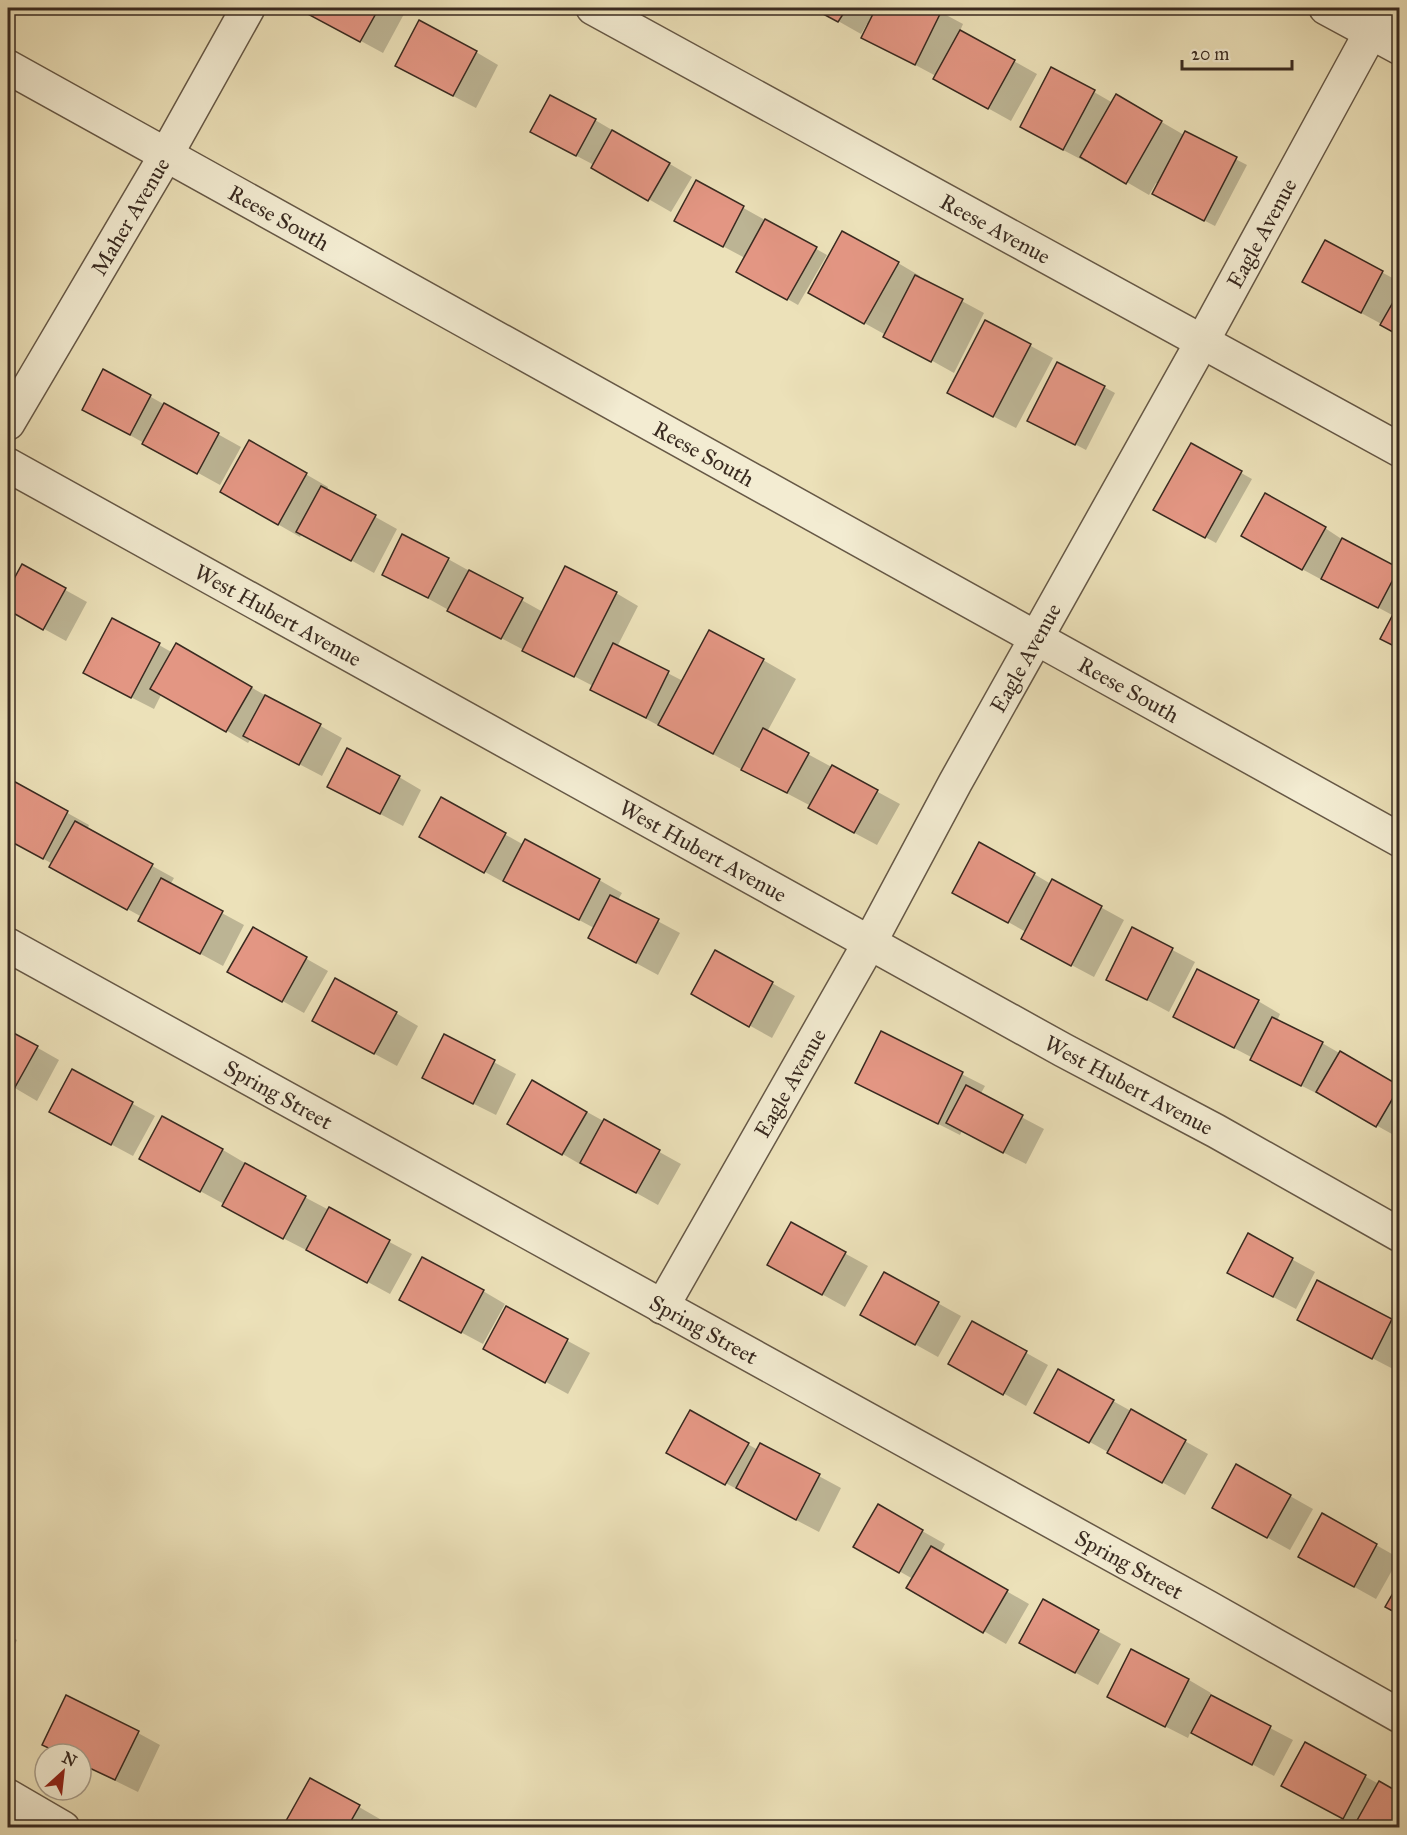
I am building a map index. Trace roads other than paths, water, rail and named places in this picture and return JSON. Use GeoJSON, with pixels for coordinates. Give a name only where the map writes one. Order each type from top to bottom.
{"type":"FeatureCollection","features":[{"type":"Feature","properties":{"kind":"street","name":"Maher Avenue"},"geometry":{"type":"LineString","coordinates":[[8,423],[166,156],[248,8]]}},
{"type":"Feature","properties":{"kind":"street","name":"Reese Avenue"},"geometry":{"type":"LineString","coordinates":[[593,8],[1400,450]]}},
{"type":"Feature","properties":{"kind":"street"},"geometry":{"type":"LineString","coordinates":[[1326,8],[1379,20],[1400,48]]}},
{"type":"Feature","properties":{"kind":"street","name":"Eagle Avenue"},"geometry":{"type":"LineString","coordinates":[[662,1307],[870,942],[1035,638],[1202,342],[1379,20]]}},
{"type":"Feature","properties":{"kind":"street","name":"Reese South"},"geometry":{"type":"LineString","coordinates":[[8,67],[1400,840]]}},
{"type":"Feature","properties":{"kind":"street","name":"West Hubert Avenue"},"geometry":{"type":"LineString","coordinates":[[8,465],[1063,1050],[1216,1131],[1400,1235]]}},
{"type":"Feature","properties":{"kind":"street","name":"Spring Street"},"geometry":{"type":"LineString","coordinates":[[8,945],[1197,1601],[1400,1716]]}},
{"type":"Feature","properties":{"kind":"street"},"geometry":{"type":"LineString","coordinates":[[8,1796],[63,1827]]}}]}
